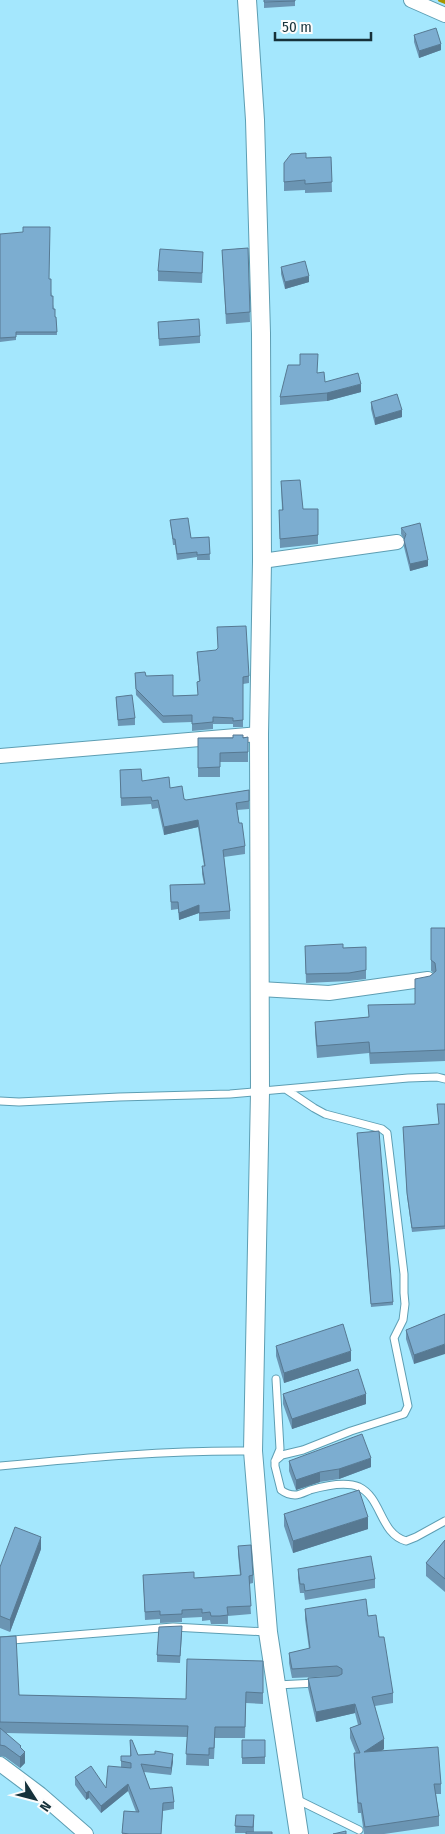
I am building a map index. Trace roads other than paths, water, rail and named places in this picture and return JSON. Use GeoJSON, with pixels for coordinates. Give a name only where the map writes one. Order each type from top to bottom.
{"type":"FeatureCollection","features":[{"type":"Feature","properties":{"kind":"street"},"geometry":{"type":"LineString","coordinates":[[247,0],[255,120],[260,316],[262,561],[259,734],[260,1092],[253,1450],[268,1632],[298,1834]]}},
{"type":"Feature","properties":{"kind":"street"},"geometry":{"type":"LineString","coordinates":[[411,0],[445,15]]}},
{"type":"Feature","properties":{"kind":"street"},"geometry":{"type":"LineString","coordinates":[[262,561],[397,542]]}},
{"type":"Feature","properties":{"kind":"street"},"geometry":{"type":"LineString","coordinates":[[0,756],[259,734]]}},
{"type":"Feature","properties":{"kind":"street"},"geometry":{"type":"LineString","coordinates":[[260,989],[330,993],[428,979]]}},
{"type":"Feature","properties":{"kind":"street"},"geometry":{"type":"LineString","coordinates":[[0,1764],[40,1794],[86,1834]]}},
{"type":"Feature","properties":{"kind":"lane"},"geometry":{"type":"LineString","coordinates":[[0,1101],[19,1102],[119,1096],[260,1092],[408,1078],[445,1079]]}},
{"type":"Feature","properties":{"kind":"lane"},"geometry":{"type":"LineString","coordinates":[[275,1461],[282,1455],[303,1450],[351,1431],[404,1414],[408,1406],[394,1338],[403,1320],[406,1304],[387,1133],[382,1129],[325,1114],[287,1090]]}},
{"type":"Feature","properties":{"kind":"lane"},"geometry":{"type":"LineString","coordinates":[[276,1379],[280,1448],[275,1461],[277,1480],[281,1490],[287,1494],[298,1495],[312,1490],[341,1485],[351,1485],[360,1488],[374,1501],[392,1533],[401,1540],[406,1541],[445,1521]]}},
{"type":"Feature","properties":{"kind":"lane"},"geometry":{"type":"LineString","coordinates":[[0,1466],[148,1453],[198,1450],[253,1450]]}},
{"type":"Feature","properties":{"kind":"lane"},"geometry":{"type":"LineString","coordinates":[[0,1641],[172,1627],[268,1632]]}},
{"type":"Feature","properties":{"kind":"lane"},"geometry":{"type":"LineString","coordinates":[[276,1685],[320,1682]]}},
{"type":"Feature","properties":{"kind":"lane"},"geometry":{"type":"LineString","coordinates":[[293,1798],[359,1830]]}},
{"type":"Feature","properties":{"kind":"waterway"},"geometry":{"type":"LineString","coordinates":[[440,0],[445,2]]}}]}
